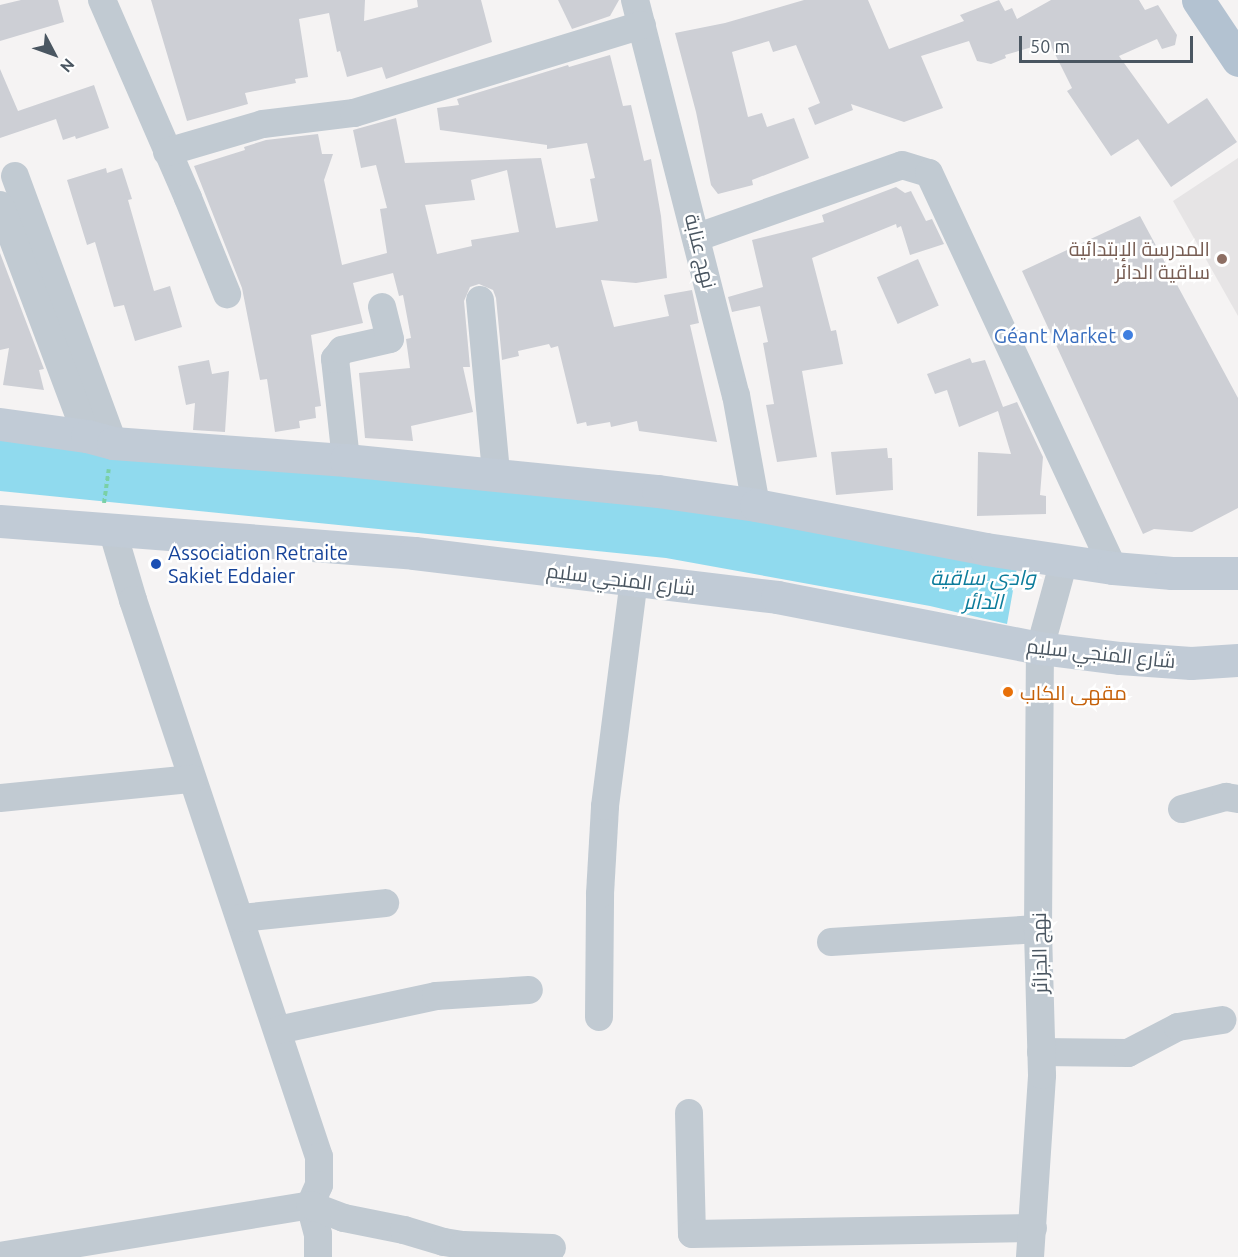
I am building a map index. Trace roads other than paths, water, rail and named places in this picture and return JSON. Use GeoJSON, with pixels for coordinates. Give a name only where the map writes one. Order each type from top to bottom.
{"type":"FeatureCollection","features":[{"type":"Feature","properties":{"kind":"main road"},"geometry":{"type":"LineString","coordinates":[[1198,0],[1238,60]]}},
{"type":"Feature","properties":{"kind":"main road"},"geometry":{"type":"LineString","coordinates":[[0,424],[103,446],[346,460],[658,491],[756,505],[1113,568],[1172,573],[1238,573]]}},
{"type":"Feature","properties":{"kind":"main road","name":"شارع المنجي سليم"},"geometry":{"type":"LineString","coordinates":[[0,521],[108,517],[777,597],[1040,648],[1120,658],[1191,663],[1238,660]]}},
{"type":"Feature","properties":{"kind":"street"},"geometry":{"type":"LineString","coordinates":[[102,0],[227,294]]}},
{"type":"Feature","properties":{"kind":"street"},"geometry":{"type":"LineString","coordinates":[[167,152],[262,124],[354,113],[639,12]]}},
{"type":"Feature","properties":{"kind":"street","name":"نهج عنابة"},"geometry":{"type":"LineString","coordinates":[[639,12],[698,237],[736,395],[756,505]]}},
{"type":"Feature","properties":{"kind":"street"},"geometry":{"type":"LineString","coordinates":[[698,237],[902,165],[929,173],[1113,568]]}},
{"type":"Feature","properties":{"kind":"street"},"geometry":{"type":"LineString","coordinates":[[15,176],[103,446]]}},
{"type":"Feature","properties":{"kind":"street"},"geometry":{"type":"LineString","coordinates":[[0,205],[103,446]]}},
{"type":"Feature","properties":{"kind":"street"},"geometry":{"type":"LineString","coordinates":[[480,300],[496,474]]}},
{"type":"Feature","properties":{"kind":"street"},"geometry":{"type":"LineString","coordinates":[[346,460],[335,358],[342,350],[390,339],[382,307]]}},
{"type":"Feature","properties":{"kind":"street"},"geometry":{"type":"LineString","coordinates":[[108,517],[192,779],[241,918],[319,1157],[319,1185],[310,1205],[318,1234],[318,1257]]}},
{"type":"Feature","properties":{"kind":"street","name":"نهج الجزائر"},"geometry":{"type":"LineString","coordinates":[[1030,1257],[1034,1228],[1041,1052],[1038,929],[1040,648],[1064,561]]}},
{"type":"Feature","properties":{"kind":"street"},"geometry":{"type":"LineString","coordinates":[[598,1017],[600,894],[605,806],[634,581]]}},
{"type":"Feature","properties":{"kind":"street"},"geometry":{"type":"LineString","coordinates":[[0,798],[192,779]]}},
{"type":"Feature","properties":{"kind":"street"},"geometry":{"type":"LineString","coordinates":[[1182,809],[1226,797],[1238,800]]}},
{"type":"Feature","properties":{"kind":"street"},"geometry":{"type":"LineString","coordinates":[[241,918],[385,903]]}},
{"type":"Feature","properties":{"kind":"street"},"geometry":{"type":"LineString","coordinates":[[831,942],[1038,929]]}},
{"type":"Feature","properties":{"kind":"street"},"geometry":{"type":"LineString","coordinates":[[278,1030],[436,996],[530,990]]}},
{"type":"Feature","properties":{"kind":"street"},"geometry":{"type":"LineString","coordinates":[[1041,1052],[1128,1053],[1178,1027],[1222,1020]]}},
{"type":"Feature","properties":{"kind":"street"},"geometry":{"type":"LineString","coordinates":[[689,1113],[692,1234],[1034,1228]]}},
{"type":"Feature","properties":{"kind":"street"},"geometry":{"type":"LineString","coordinates":[[0,1256],[310,1205],[344,1218],[404,1230],[444,1242],[463,1245],[552,1248]]}},
{"type":"Feature","properties":{"kind":"water","name":"وادي ساقية الدائر"},"geometry":{"type":"Polygon","coordinates":[[[0,440],[671,504],[1017,568],[1007,624],[930,606],[666,558],[0,491],[0,440]]]}},
{"type":"Feature","properties":{"kind":"place","name":"المدرسة الإبتدائية ساقية الدائر"},"geometry":{"type":"Point","coordinates":[1222,259]}},
{"type":"Feature","properties":{"kind":"place","name":"Géant Market"},"geometry":{"type":"Point","coordinates":[1128,335]}},
{"type":"Feature","properties":{"kind":"place","name":"Association Retraite Sakiet Eddaier"},"geometry":{"type":"Point","coordinates":[156,564]}},
{"type":"Feature","properties":{"kind":"place","name":"مقهى الكاب"},"geometry":{"type":"Point","coordinates":[1008,692]}}]}
